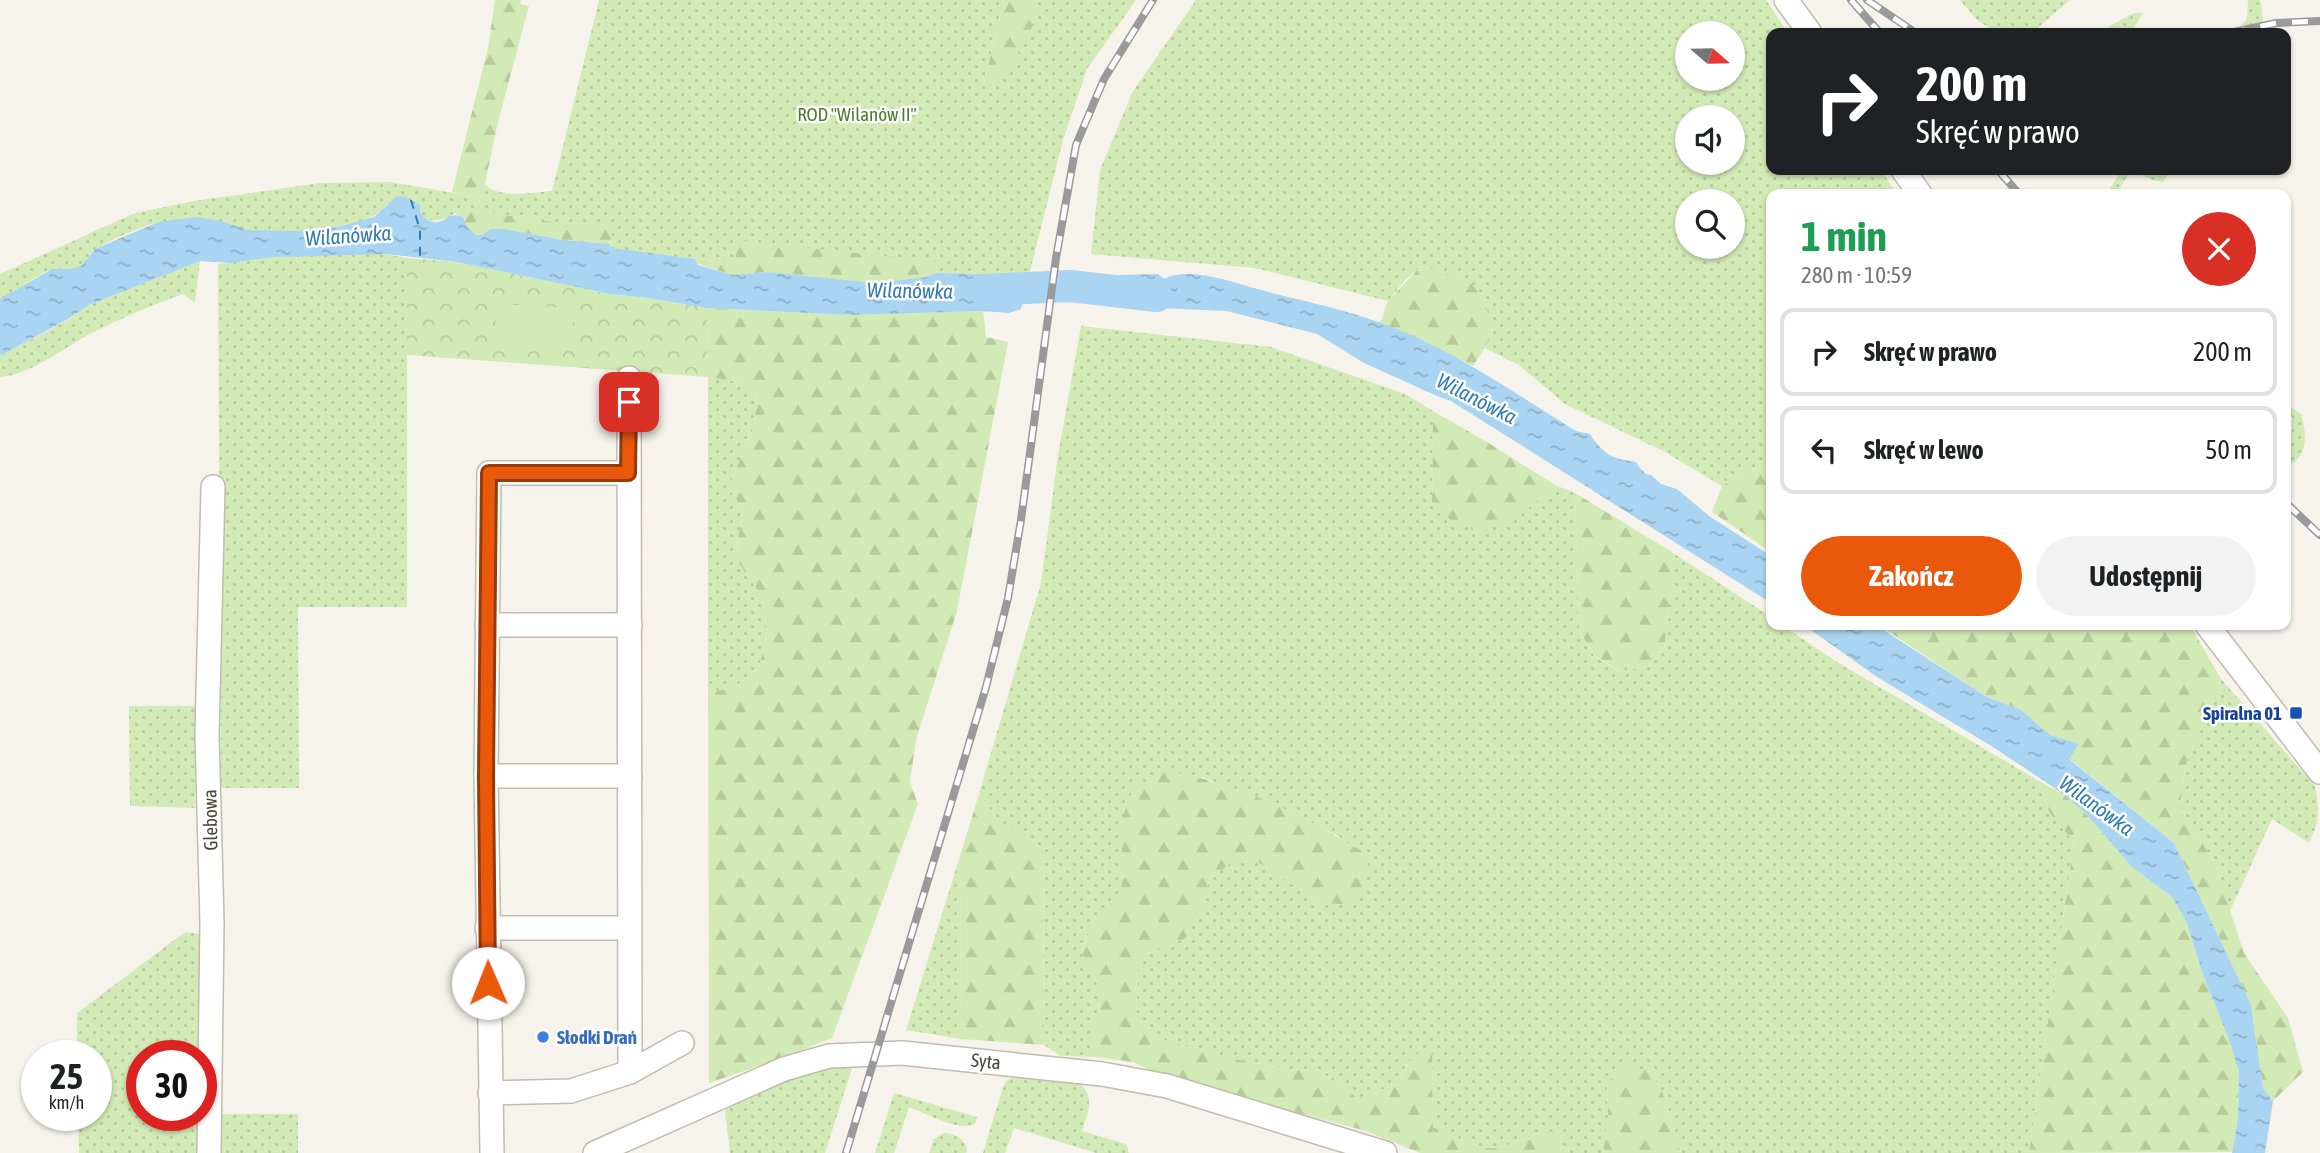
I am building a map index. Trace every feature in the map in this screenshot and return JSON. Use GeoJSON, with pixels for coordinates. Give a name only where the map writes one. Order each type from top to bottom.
{"type":"FeatureCollection","features":[{"type":"Feature","properties":{"kind":"street"},"geometry":{"type":"LineString","coordinates":[[1786,0],[1806,28]]}},
{"type":"Feature","properties":{"kind":"street"},"geometry":{"type":"LineString","coordinates":[[629,378],[630,1072]]}},
{"type":"Feature","properties":{"kind":"street"},"geometry":{"type":"LineString","coordinates":[[492,1153],[486,776],[489,473],[628,473]]}},
{"type":"Feature","properties":{"kind":"street","name":"Glebowa"},"geometry":{"type":"LineString","coordinates":[[209,1153],[212,922],[207,735],[213,487]]}},
{"type":"Feature","properties":{"kind":"street"},"geometry":{"type":"LineString","coordinates":[[487,625],[629,625]]}},
{"type":"Feature","properties":{"kind":"street"},"geometry":{"type":"LineString","coordinates":[[2211,630],[2320,772]]}},
{"type":"Feature","properties":{"kind":"street"},"geometry":{"type":"LineString","coordinates":[[486,776],[630,776]]}},
{"type":"Feature","properties":{"kind":"street"},"geometry":{"type":"LineString","coordinates":[[487,928],[629,928]]}},
{"type":"Feature","properties":{"kind":"street"},"geometry":{"type":"LineString","coordinates":[[490,1093],[571,1091],[630,1072],[682,1043]]}},
{"type":"Feature","properties":{"kind":"street","name":"Syta"},"geometry":{"type":"LineString","coordinates":[[595,1153],[784,1069],[829,1056],[877,1053],[1002,1063],[1134,1079],[1167,1086],[1385,1153]]}},
{"type":"Feature","properties":{"kind":"green space"},"geometry":{"type":"Polygon","coordinates":[[[495,0],[521,0],[520,4],[529,6],[498,122],[481,202],[472,196],[452,192],[488,48],[495,0]]]}},
{"type":"Feature","properties":{"kind":"green space","name":"ROD \"Wilanów II\""},"geometry":{"type":"Polygon","coordinates":[[[599,0],[1004,0],[983,86],[1038,0],[1136,0],[1087,69],[1063,140],[1029,275],[935,273],[938,263],[737,241],[736,263],[657,255],[610,248],[612,226],[543,221],[463,208],[446,218],[427,220],[420,213],[387,204],[377,214],[362,221],[302,231],[250,230],[182,222],[154,223],[101,246],[78,267],[45,272],[0,299],[0,274],[135,213],[194,201],[320,183],[390,182],[472,196],[480,202],[485,184],[491,189],[508,194],[552,191],[599,0]]]}},
{"type":"Feature","properties":{"kind":"green space"},"geometry":{"type":"Polygon","coordinates":[[[1004,0],[1038,0],[1033,25],[1014,61],[996,84],[983,87],[1004,0]]]}},
{"type":"Feature","properties":{"kind":"green space"},"geometry":{"type":"Polygon","coordinates":[[[1196,0],[1766,0],[1785,28],[1766,28],[1766,175],[1884,175],[1894,189],[1766,189],[1766,470],[1751,469],[1722,486],[1665,452],[1565,404],[1519,365],[1485,348],[1492,330],[1484,299],[1468,280],[1421,266],[1388,301],[1255,268],[1091,254],[1100,170],[1133,91],[1196,0]]]}},
{"type":"Feature","properties":{"kind":"green space"},"geometry":{"type":"Polygon","coordinates":[[[1960,0],[2070,0],[2038,28],[1989,28],[1977,20],[1960,0]]]}},
{"type":"Feature","properties":{"kind":"green space"},"geometry":{"type":"Polygon","coordinates":[[[2248,0],[2261,2],[2263,23],[2240,26],[2247,19],[2248,0]]]}},
{"type":"Feature","properties":{"kind":"green space"},"geometry":{"type":"Polygon","coordinates":[[[2134,13],[2143,13],[2134,28],[2106,28],[2134,13]]]}},
{"type":"Feature","properties":{"kind":"green space"},"geometry":{"type":"Polygon","coordinates":[[[2119,175],[2128,175],[2119,189],[2109,189],[2119,175]]]}},
{"type":"Feature","properties":{"kind":"green space"},"geometry":{"type":"Polygon","coordinates":[[[2144,175],[2167,175],[2163,182],[2144,175]]]}},
{"type":"Feature","properties":{"kind":"green space"},"geometry":{"type":"Polygon","coordinates":[[[463,208],[543,221],[613,226],[610,244],[563,240],[504,229],[475,235],[463,217],[455,214],[463,208]]]}},
{"type":"Feature","properties":{"kind":"green space"},"geometry":{"type":"Polygon","coordinates":[[[736,240],[938,262],[935,273],[926,277],[876,283],[767,272],[733,275],[698,264],[695,259],[736,263],[736,240]]]}},
{"type":"Feature","properties":{"kind":"green space"},"geometry":{"type":"Polygon","coordinates":[[[386,254],[407,258],[407,607],[298,607],[299,788],[221,788],[218,264],[276,257],[386,254]]]}},
{"type":"Feature","properties":{"kind":"green space"},"geometry":{"type":"Polygon","coordinates":[[[407,258],[457,262],[610,294],[707,308],[708,377],[407,355],[407,258]]]}},
{"type":"Feature","properties":{"kind":"green space"},"geometry":{"type":"Polygon","coordinates":[[[200,261],[195,303],[183,294],[100,329],[23,372],[0,377],[0,356],[68,320],[89,305],[200,261]]]}},
{"type":"Feature","properties":{"kind":"green space"},"geometry":{"type":"Polygon","coordinates":[[[1421,266],[1468,280],[1484,298],[1492,330],[1485,348],[1473,366],[1380,323],[1388,301],[1421,266]]]}},
{"type":"Feature","properties":{"kind":"green space"},"geometry":{"type":"Polygon","coordinates":[[[497,304],[574,308],[571,350],[494,345],[497,304]]]}},
{"type":"Feature","properties":{"kind":"green space"},"geometry":{"type":"Polygon","coordinates":[[[707,308],[850,315],[983,311],[986,337],[1008,342],[957,611],[916,740],[910,782],[918,804],[832,1038],[709,1083],[708,692],[733,688],[759,668],[767,631],[763,598],[738,562],[737,541],[744,510],[728,488],[754,427],[757,394],[741,382],[708,377],[707,308]]]}},
{"type":"Feature","properties":{"kind":"green space"},"geometry":{"type":"Polygon","coordinates":[[[1081,326],[1271,347],[1405,394],[1433,411],[1432,506],[1481,532],[1523,513],[1555,485],[1575,493],[1579,630],[1594,656],[1619,671],[1648,667],[1664,649],[1675,554],[1766,614],[1766,630],[1789,630],[1837,662],[2039,781],[2049,812],[2074,842],[2029,1153],[1680,1153],[1666,1100],[1651,1072],[1628,1066],[1607,1082],[1608,1117],[1603,1153],[1561,1153],[1560,1132],[1544,1133],[1489,1148],[1464,1141],[1433,1127],[1432,1047],[1407,1064],[1399,1084],[1357,1098],[1332,1077],[1224,1057],[1158,1038],[1136,1018],[1138,970],[1150,952],[1186,938],[1201,910],[1209,880],[1238,857],[1259,863],[1322,903],[1340,837],[1285,809],[1202,777],[1120,825],[1123,866],[1121,892],[1090,929],[1082,952],[1095,979],[1100,1001],[1092,1036],[1095,1057],[1061,1056],[1044,1045],[1043,850],[1026,835],[1001,824],[979,794],[1041,583],[1058,455],[1081,326]]]}},
{"type":"Feature","properties":{"kind":"green space"},"geometry":{"type":"Polygon","coordinates":[[[708,377],[741,382],[757,393],[754,427],[728,488],[744,510],[737,541],[738,562],[763,598],[767,631],[759,668],[733,688],[708,692],[708,377]]]}},
{"type":"Feature","properties":{"kind":"green space"},"geometry":{"type":"Polygon","coordinates":[[[2291,407],[2301,414],[2305,437],[2299,458],[2291,464],[2291,449],[2291,407]]]}},
{"type":"Feature","properties":{"kind":"green space"},"geometry":{"type":"Polygon","coordinates":[[[1433,411],[1555,485],[1523,513],[1481,533],[1454,522],[1432,506],[1433,411]]]}},
{"type":"Feature","properties":{"kind":"green space"},"geometry":{"type":"Polygon","coordinates":[[[1751,469],[1766,470],[1766,549],[1712,512],[1722,486],[1751,469]]]}},
{"type":"Feature","properties":{"kind":"green space"},"geometry":{"type":"Polygon","coordinates":[[[1575,493],[1675,554],[1664,649],[1648,667],[1620,671],[1594,655],[1579,630],[1575,493]]]}},
{"type":"Feature","properties":{"kind":"green space"},"geometry":{"type":"Polygon","coordinates":[[[1886,630],[2193,630],[2221,679],[2185,767],[2180,807],[2215,864],[2244,953],[2288,1018],[2303,1072],[2273,1101],[2263,1088],[2251,1005],[2174,843],[2069,758],[2078,744],[2050,735],[2021,710],[1985,696],[1886,630]]]}},
{"type":"Feature","properties":{"kind":"green space"},"geometry":{"type":"Polygon","coordinates":[[[2221,679],[2315,786],[2318,809],[2317,821],[2309,843],[2272,819],[2230,911],[2215,864],[2180,807],[2185,767],[2221,679]]]}},
{"type":"Feature","properties":{"kind":"green space"},"geometry":{"type":"Polygon","coordinates":[[[129,706],[196,706],[195,808],[130,806],[129,706]]]}},
{"type":"Feature","properties":{"kind":"green space"},"geometry":{"type":"Polygon","coordinates":[[[1168,771],[1220,784],[1295,814],[1366,854],[1369,868],[1362,894],[1343,904],[1322,903],[1259,863],[1238,857],[1209,880],[1201,910],[1186,938],[1150,952],[1138,970],[1136,1018],[1158,1038],[1224,1057],[1332,1077],[1357,1098],[1399,1084],[1410,1060],[1432,1047],[1433,1127],[1464,1141],[1489,1148],[1544,1133],[1560,1132],[1561,1153],[1420,1153],[1366,1131],[1162,1076],[1133,1062],[1095,1057],[1090,1040],[1100,1006],[1097,982],[1082,952],[1090,929],[1121,892],[1123,866],[1120,825],[1133,788],[1168,771]]]}},
{"type":"Feature","properties":{"kind":"green space"},"geometry":{"type":"Polygon","coordinates":[[[2039,781],[2065,795],[2087,815],[2132,867],[2172,897],[2187,923],[2239,1071],[2238,1118],[2232,1152],[2029,1153],[2074,842],[2049,812],[2039,781]]]}},
{"type":"Feature","properties":{"kind":"green space"},"geometry":{"type":"Polygon","coordinates":[[[979,794],[1001,824],[1026,835],[1043,850],[1044,1045],[961,1039],[960,856],[979,794]]]}},
{"type":"Feature","properties":{"kind":"green space"},"geometry":{"type":"Polygon","coordinates":[[[960,856],[961,1039],[906,1030],[960,856]]]}},
{"type":"Feature","properties":{"kind":"green space"},"geometry":{"type":"Polygon","coordinates":[[[185,932],[201,934],[201,1040],[126,1040],[126,1131],[201,1131],[201,1153],[79,1153],[78,1131],[112,1131],[112,1040],[77,1040],[77,1013],[185,932]]]}},
{"type":"Feature","properties":{"kind":"green space"},"geometry":{"type":"Polygon","coordinates":[[[853,1065],[825,1153],[730,1153],[726,1104],[814,1071],[853,1065]]]}},
{"type":"Feature","properties":{"kind":"green space"},"geometry":{"type":"Polygon","coordinates":[[[1628,1066],[1651,1072],[1666,1100],[1680,1153],[1603,1153],[1608,1117],[1607,1082],[1628,1066]]]}},
{"type":"Feature","properties":{"kind":"green space"},"geometry":{"type":"Polygon","coordinates":[[[1018,1075],[1079,1082],[1089,1100],[1082,1131],[1126,1144],[1129,1153],[1096,1153],[1014,1128],[1005,1153],[983,1153],[1003,1087],[1006,1081],[1018,1075]]]}},
{"type":"Feature","properties":{"kind":"green space"},"geometry":{"type":"Polygon","coordinates":[[[894,1093],[977,1117],[975,1124],[950,1124],[909,1107],[894,1153],[875,1153],[894,1093]]]}},
{"type":"Feature","properties":{"kind":"green space"},"geometry":{"type":"Polygon","coordinates":[[[222,1114],[298,1114],[298,1153],[222,1153],[222,1114]]]}},
{"type":"Feature","properties":{"kind":"green space"},"geometry":{"type":"Polygon","coordinates":[[[943,1133],[961,1139],[967,1148],[966,1153],[929,1153],[934,1139],[943,1133]]]}},
{"type":"Feature","properties":{"kind":"water"},"geometry":{"type":"Polygon","coordinates":[[[397,196],[420,205],[420,213],[427,220],[438,222],[452,216],[463,217],[468,228],[476,235],[482,235],[491,229],[504,229],[563,240],[610,244],[611,248],[695,259],[698,265],[733,275],[767,272],[876,283],[926,277],[935,273],[1029,275],[1021,309],[1009,313],[983,311],[850,315],[707,308],[610,294],[457,262],[386,254],[276,257],[230,263],[200,261],[89,305],[0,356],[0,299],[52,269],[81,266],[95,249],[158,222],[197,217],[248,230],[297,231],[338,227],[374,217],[397,196]]]}},
{"type":"Feature","properties":{"kind":"water"},"geometry":{"type":"Polygon","coordinates":[[[1158,274],[1164,279],[1185,274],[1210,276],[1366,318],[1432,345],[1505,386],[1576,431],[1590,434],[1609,455],[1636,462],[1646,474],[1661,484],[1677,489],[1709,516],[1766,553],[1766,600],[1451,401],[1364,363],[1317,334],[1227,311],[1112,306],[1119,275],[1158,274]]]}},
{"type":"Feature","properties":{"kind":"water"},"geometry":{"type":"Polygon","coordinates":[[[1811,630],[1884,630],[1985,696],[2021,710],[2050,735],[2079,744],[2069,759],[2174,843],[2251,1005],[2263,1088],[2273,1101],[2265,1153],[2232,1153],[2238,1118],[2239,1071],[2187,923],[2172,897],[2132,867],[2087,815],[2065,795],[1993,747],[1877,677],[1811,630]]]}},
{"type":"Feature","properties":{"kind":"waterway","name":"Wilanówka"},"geometry":{"type":"LineString","coordinates":[[985,290],[1070,286],[1157,296]]}},
{"type":"Feature","properties":{"kind":"ferry route"},"geometry":{"type":"LineString","coordinates":[[411,200],[420,230],[420,263]]}},
{"type":"Feature","properties":{"kind":"railway"},"geometry":{"type":"LineString","coordinates":[[846,1153],[986,687],[1008,598],[1056,258],[1076,145],[1104,79],[1153,0]]}},
{"type":"Feature","properties":{"kind":"railway"},"geometry":{"type":"LineString","coordinates":[[1851,0],[1876,28]]}},
{"type":"Feature","properties":{"kind":"railway"},"geometry":{"type":"LineString","coordinates":[[1867,0],[1909,28]]}},
{"type":"Feature","properties":{"kind":"railway"},"geometry":{"type":"LineString","coordinates":[[2252,28],[2276,23],[2320,21]]}},
{"type":"Feature","properties":{"kind":"railway"},"geometry":{"type":"LineString","coordinates":[[2002,175],[2015,189]]}},
{"type":"Feature","properties":{"kind":"railway"},"geometry":{"type":"LineString","coordinates":[[2291,508],[2320,535]]}},
{"type":"Feature","properties":{"kind":"place","name":"Spiralna 01"},"geometry":{"type":"Point","coordinates":[2296,713]}},
{"type":"Feature","properties":{"kind":"place","name":"Słodki Drań"},"geometry":{"type":"Point","coordinates":[543,1037]}},
{"type":"Feature","properties":{"kind":"route"},"geometry":{"type":"LineString","coordinates":[[488,983],[486,776],[489,473],[628,473],[629,402]]}}]}
